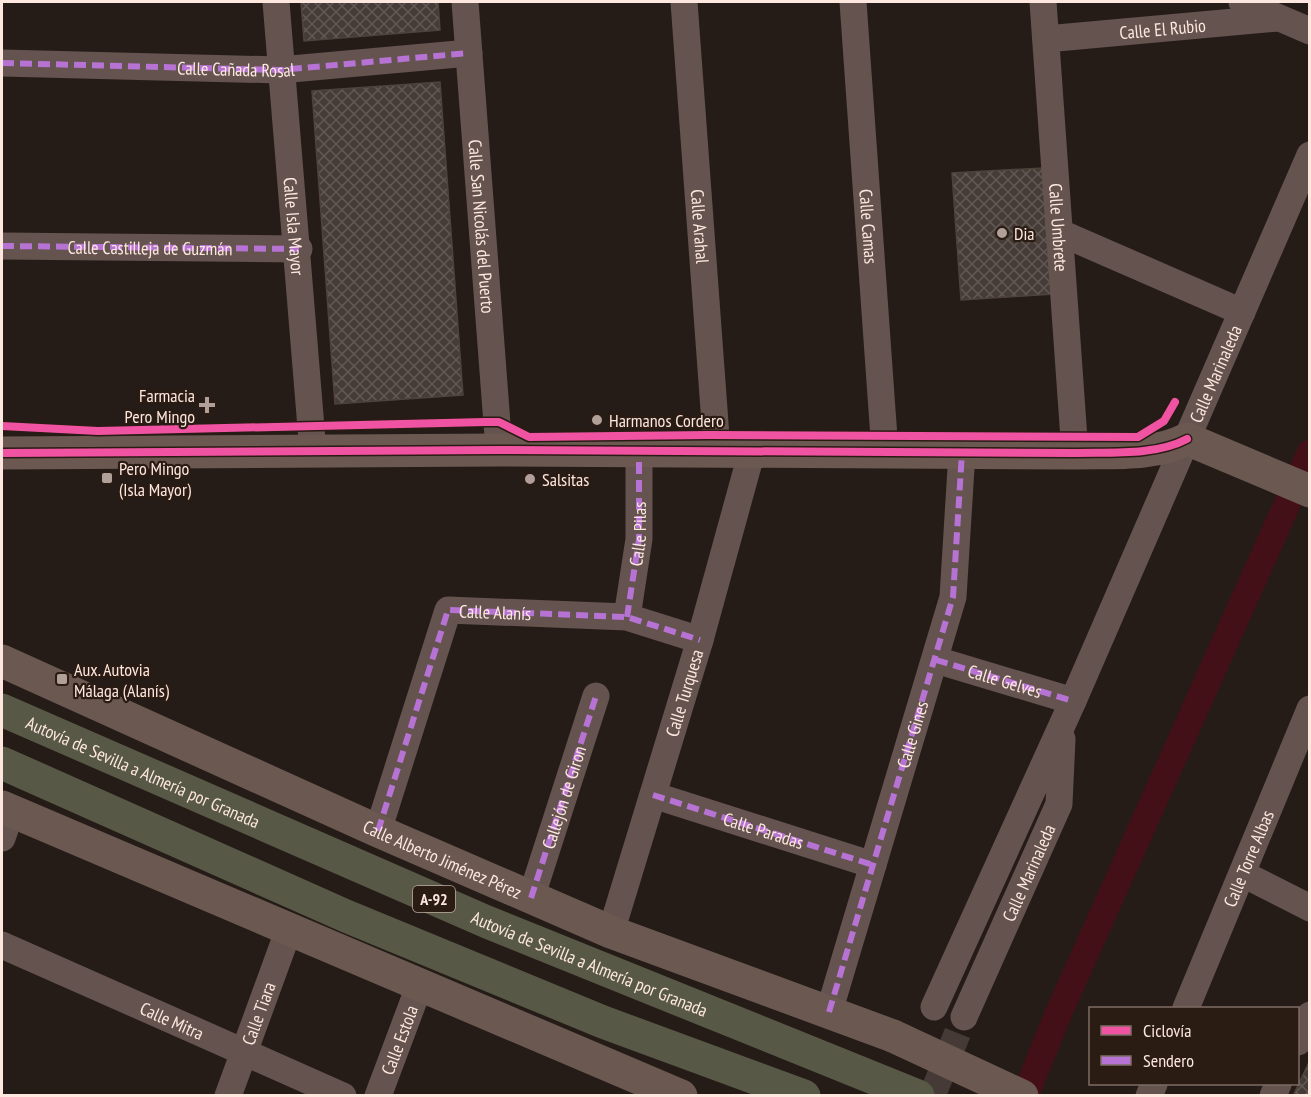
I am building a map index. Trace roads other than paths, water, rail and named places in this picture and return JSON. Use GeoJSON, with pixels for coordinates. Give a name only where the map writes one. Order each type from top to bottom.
{"type":"FeatureCollection","features":[{"type":"Feature","properties":{"kind":"highway","name":"Autovía de Sevilla a Almería por Granada"},"geometry":{"type":"LineString","coordinates":[[2,710],[487,922],[918,1095]]}},
{"type":"Feature","properties":{"kind":"highway"},"geometry":{"type":"LineString","coordinates":[[2,763],[357,921],[603,1022],[804,1095]]}},
{"type":"Feature","properties":{"kind":"street","name":"Calle Isla Mayor"},"geometry":{"type":"LineString","coordinates":[[276,2],[280,70],[299,249],[313,452]]}},
{"type":"Feature","properties":{"kind":"street","name":"Calle San Nicolás del Puerto"},"geometry":{"type":"LineString","coordinates":[[465,2],[499,450]]}},
{"type":"Feature","properties":{"kind":"street","name":"Calle Arahal"},"geometry":{"type":"LineString","coordinates":[[684,2],[717,450]]}},
{"type":"Feature","properties":{"kind":"street","name":"Calle Camas"},"geometry":{"type":"LineString","coordinates":[[853,2],[885,452]]}},
{"type":"Feature","properties":{"kind":"street","name":"Calle Umbrete"},"geometry":{"type":"LineString","coordinates":[[1043,2],[1075,453]]}},
{"type":"Feature","properties":{"kind":"street"},"geometry":{"type":"LineString","coordinates":[[1242,2],[1310,31]]}},
{"type":"Feature","properties":{"kind":"street","name":"Calle El Rubio"},"geometry":{"type":"LineString","coordinates":[[1046,39],[1278,18]]}},
{"type":"Feature","properties":{"kind":"street","name":"Calle Cañada Rosal"},"geometry":{"type":"LineString","coordinates":[[2,63],[280,70],[469,53]]}},
{"type":"Feature","properties":{"kind":"street","name":"Calle Marinaleda"},"geometry":{"type":"LineString","coordinates":[[934,1007],[1068,712],[1310,155]]}},
{"type":"Feature","properties":{"kind":"street"},"geometry":{"type":"LineString","coordinates":[[1061,233],[1242,312]]}},
{"type":"Feature","properties":{"kind":"street","name":"Calle Castilleja de Guzmán"},"geometry":{"type":"LineString","coordinates":[[2,246],[299,249]]}},
{"type":"Feature","properties":{"kind":"street"},"geometry":{"type":"LineString","coordinates":[[8,456],[499,450],[1075,453],[1153,448],[1176,445],[1187,439],[1310,491]]}},
{"type":"Feature","properties":{"kind":"street","name":"Calle Pilas"},"geometry":{"type":"LineString","coordinates":[[627,617],[639,539],[639,450]]}},
{"type":"Feature","properties":{"kind":"street","name":"Calle Turquesa"},"geometry":{"type":"LineString","coordinates":[[611,932],[700,640],[752,451]]}},
{"type":"Feature","properties":{"kind":"street","name":"Calle Gines"},"geometry":{"type":"LineString","coordinates":[[829,1012],[953,597],[962,452]]}},
{"type":"Feature","properties":{"kind":"street","name":"Calle Alanís"},"geometry":{"type":"LineString","coordinates":[[378,831],[448,610],[627,617],[700,640]]}},
{"type":"Feature","properties":{"kind":"street","name":"Calle Gelves"},"geometry":{"type":"LineString","coordinates":[[936,660],[1068,712]]}},
{"type":"Feature","properties":{"kind":"street","name":"Calle Alberto Jiménez Pérez"},"geometry":{"type":"LineString","coordinates":[[2,661],[531,898],[611,932],[893,1036],[1022,1095]]}},
{"type":"Feature","properties":{"kind":"street","name":"Callejón de Giron"},"geometry":{"type":"LineString","coordinates":[[531,898],[596,696]]}},
{"type":"Feature","properties":{"kind":"street","name":"Calle Torre Albas"},"geometry":{"type":"LineString","coordinates":[[1186,1007],[1243,874],[1301,752],[1310,709]]}},
{"type":"Feature","properties":{"kind":"street","name":"Calle Marinaleda"},"geometry":{"type":"LineString","coordinates":[[964,1017],[1059,804],[1068,712]]}},
{"type":"Feature","properties":{"kind":"street","name":"Calle Paradas"},"geometry":{"type":"LineString","coordinates":[[652,795],[873,865]]}},
{"type":"Feature","properties":{"kind":"street"},"geometry":{"type":"LineString","coordinates":[[5,819],[289,929],[674,1094]]}},
{"type":"Feature","properties":{"kind":"street"},"geometry":{"type":"LineString","coordinates":[[1243,874],[1310,908]]}},
{"type":"Feature","properties":{"kind":"street","name":"Calle Tiara"},"geometry":{"type":"LineString","coordinates":[[228,1095],[289,929]]}},
{"type":"Feature","properties":{"kind":"street","name":"Calle Mitra"},"geometry":{"type":"LineString","coordinates":[[2,945],[343,1095]]}},
{"type":"Feature","properties":{"kind":"street","name":"Calle Estola"},"geometry":{"type":"LineString","coordinates":[[378,1095],[420,984]]}},
{"type":"Feature","properties":{"kind":"street"},"geometry":{"type":"LineString","coordinates":[[1299,1040],[1310,1016]]}},
{"type":"Feature","properties":{"kind":"waterway"},"geometry":{"type":"LineString","coordinates":[[1025,1096],[1059,1012],[1310,453]]}},
{"type":"Feature","properties":{"kind":"tunnel"},"geometry":{"type":"LineString","coordinates":[[932,1096],[964,1017]]}},
{"type":"Feature","properties":{"kind":"place","name":"Dia"},"geometry":{"type":"Point","coordinates":[1002,233]}},
{"type":"Feature","properties":{"kind":"place","name":"Farmacia Pero Mingo"},"geometry":{"type":"Point","coordinates":[207,405]}},
{"type":"Feature","properties":{"kind":"place","name":"Harmanos Cordero"},"geometry":{"type":"Point","coordinates":[597,420]}},
{"type":"Feature","properties":{"kind":"place","name":"Pero Mingo (Isla Mayor)"},"geometry":{"type":"Point","coordinates":[107,478]}},
{"type":"Feature","properties":{"kind":"place","name":"Salsitas"},"geometry":{"type":"Point","coordinates":[530,479]}},
{"type":"Feature","properties":{"kind":"place","name":"Aux. Autovia Málaga (Alanís)"},"geometry":{"type":"Point","coordinates":[62,679]}}]}
